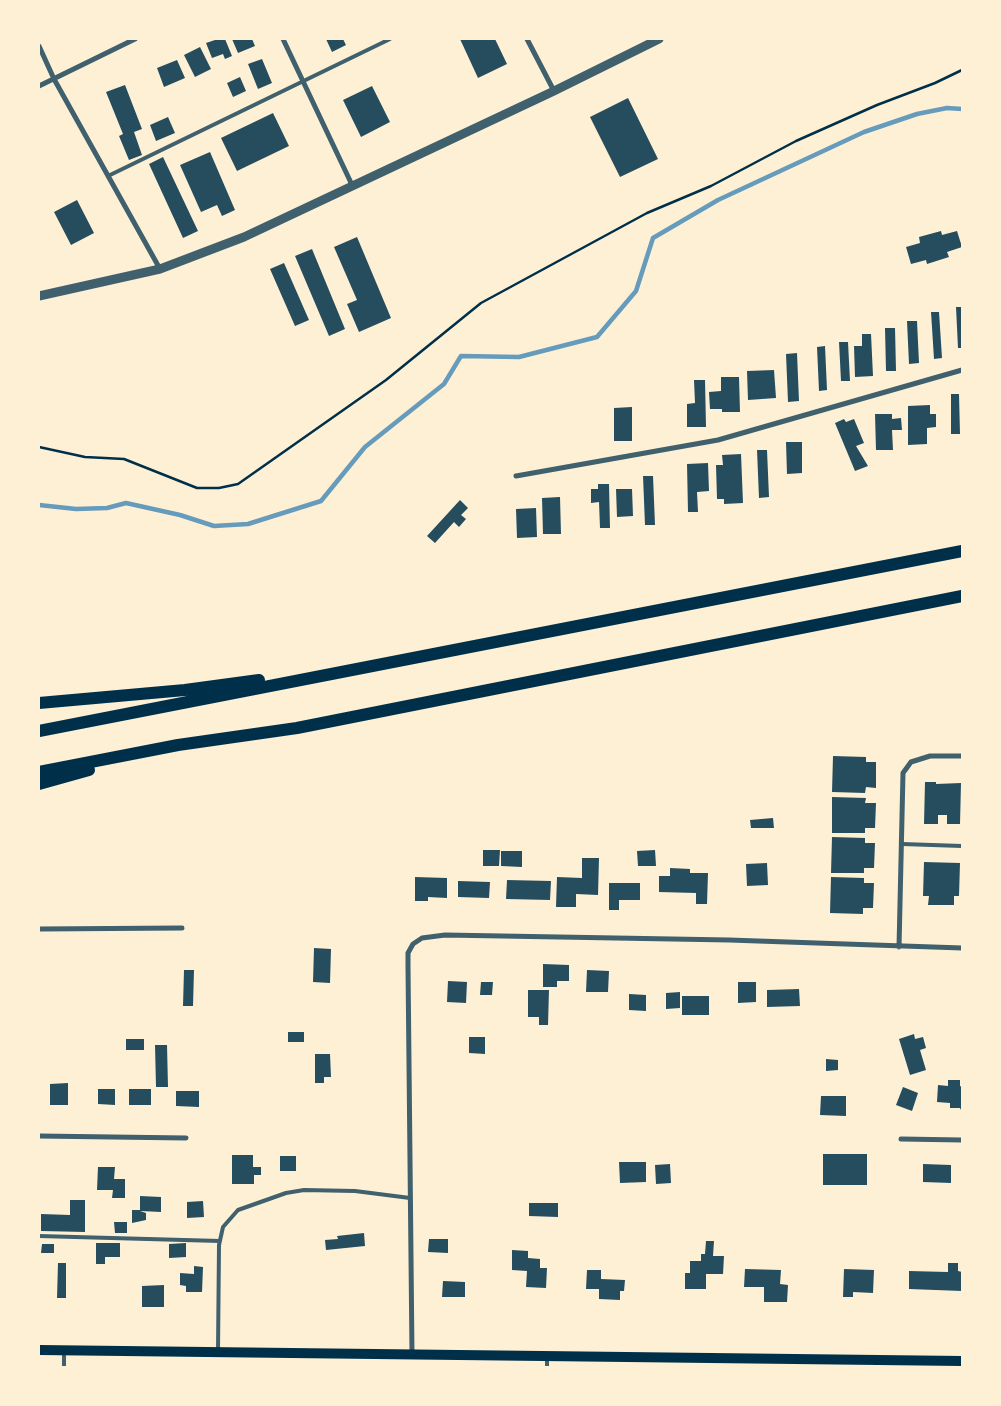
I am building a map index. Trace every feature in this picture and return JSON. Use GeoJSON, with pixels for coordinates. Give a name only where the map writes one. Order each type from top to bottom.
{"type":"FeatureCollection","features":[{"type":"Feature","properties":{"kind":"highway"},"geometry":{"type":"LineString","coordinates":[[39,731],[962,551]]}},
{"type":"Feature","properties":{"kind":"highway"},"geometry":{"type":"LineString","coordinates":[[39,772],[178,745],[297,728],[962,596]]}},
{"type":"Feature","properties":{"kind":"highway"},"geometry":{"type":"LineString","coordinates":[[39,703],[185,690],[380,663]]}},
{"type":"Feature","properties":{"kind":"highway"},"geometry":{"type":"LineString","coordinates":[[39,784],[178,745]]}},
{"type":"Feature","properties":{"kind":"main road"},"geometry":{"type":"LineString","coordinates":[[39,1350],[547,1356],[690,1362],[921,1364],[962,1362]]}},
{"type":"Feature","properties":{"kind":"street"},"geometry":{"type":"LineString","coordinates":[[39,86],[135,39]]}},
{"type":"Feature","properties":{"kind":"street"},"geometry":{"type":"LineString","coordinates":[[283,39],[353,188]]}},
{"type":"Feature","properties":{"kind":"street"},"geometry":{"type":"LineString","coordinates":[[527,39],[554,91]]}},
{"type":"Feature","properties":{"kind":"street"},"geometry":{"type":"LineString","coordinates":[[39,296],[160,269],[244,237],[353,188],[659,39]]}},
{"type":"Feature","properties":{"kind":"street"},"geometry":{"type":"LineString","coordinates":[[39,46],[54,79],[160,269]]}},
{"type":"Feature","properties":{"kind":"street"},"geometry":{"type":"LineString","coordinates":[[516,476],[718,440],[962,370]]}},
{"type":"Feature","properties":{"kind":"street"},"geometry":{"type":"LineString","coordinates":[[899,947],[903,773],[910,762],[930,756],[962,756]]}},
{"type":"Feature","properties":{"kind":"street"},"geometry":{"type":"LineString","coordinates":[[39,929],[182,928]]}},
{"type":"Feature","properties":{"kind":"street"},"geometry":{"type":"LineString","coordinates":[[412,1354],[408,954],[413,944],[422,938],[445,935],[720,940],[962,948]]}},
{"type":"Feature","properties":{"kind":"street"},"geometry":{"type":"LineString","coordinates":[[39,1136],[186,1138]]}},
{"type":"Feature","properties":{"kind":"street"},"geometry":{"type":"LineString","coordinates":[[901,1139],[962,1140]]}},
{"type":"Feature","properties":{"kind":"lane"},"geometry":{"type":"LineString","coordinates":[[108,176],[390,39]]}},
{"type":"Feature","properties":{"kind":"lane"},"geometry":{"type":"LineString","coordinates":[[902,844],[962,846]]}},
{"type":"Feature","properties":{"kind":"lane"},"geometry":{"type":"LineString","coordinates":[[218,1351],[220,1241],[224,1227],[238,1210],[286,1193],[304,1190],[355,1191],[410,1198]]}},
{"type":"Feature","properties":{"kind":"lane"},"geometry":{"type":"LineString","coordinates":[[39,1236],[220,1241]]}},
{"type":"Feature","properties":{"kind":"lane"},"geometry":{"type":"LineString","coordinates":[[64,1349],[64,1367]]}},
{"type":"Feature","properties":{"kind":"lane"},"geometry":{"type":"LineString","coordinates":[[547,1356],[547,1367]]}},
{"type":"Feature","properties":{"kind":"path"},"geometry":{"type":"LineString","coordinates":[[39,448],[85,457],[124,459],[197,488],[219,488],[238,484],[386,380],[490,298],[647,212],[711,186],[796,141],[962,70]]}},
{"type":"Feature","properties":{"kind":"building"},"geometry":{"type":"Polygon","coordinates":[[[225,39],[232,56],[225,59],[223,54],[212,58],[206,43],[225,39]]]}},
{"type":"Feature","properties":{"kind":"building"},"geometry":{"type":"Polygon","coordinates":[[[232,39],[252,39],[255,46],[238,53],[232,39]]]}},
{"type":"Feature","properties":{"kind":"building"},"geometry":{"type":"Polygon","coordinates":[[[326,39],[343,39],[346,45],[332,52],[326,39]]]}},
{"type":"Feature","properties":{"kind":"building"},"geometry":{"type":"Polygon","coordinates":[[[460,39],[495,39],[507,64],[478,78],[460,39]]]}},
{"type":"Feature","properties":{"kind":"building"},"geometry":{"type":"Polygon","coordinates":[[[200,47],[211,69],[195,77],[184,55],[200,47]]]}},
{"type":"Feature","properties":{"kind":"building"},"geometry":{"type":"Polygon","coordinates":[[[262,59],[272,83],[258,89],[248,64],[262,59]]]}},
{"type":"Feature","properties":{"kind":"building"},"geometry":{"type":"Polygon","coordinates":[[[177,60],[185,78],[164,87],[157,68],[177,60]]]}},
{"type":"Feature","properties":{"kind":"building"},"geometry":{"type":"Polygon","coordinates":[[[240,77],[246,91],[233,97],[227,83],[240,77]]]}},
{"type":"Feature","properties":{"kind":"building"},"geometry":{"type":"Polygon","coordinates":[[[125,85],[142,129],[134,132],[142,155],[129,160],[119,136],[123,134],[106,92],[125,85]]]}},
{"type":"Feature","properties":{"kind":"building"},"geometry":{"type":"Polygon","coordinates":[[[372,86],[390,122],[361,137],[343,100],[372,86]]]}},
{"type":"Feature","properties":{"kind":"building"},"geometry":{"type":"Polygon","coordinates":[[[628,98],[658,159],[620,177],[590,117],[628,98]]]}},
{"type":"Feature","properties":{"kind":"building"},"geometry":{"type":"Polygon","coordinates":[[[273,113],[289,146],[237,171],[221,138],[273,113]]]}},
{"type":"Feature","properties":{"kind":"building"},"geometry":{"type":"Polygon","coordinates":[[[168,117],[175,133],[156,141],[150,125],[168,117]]]}},
{"type":"Feature","properties":{"kind":"building"},"geometry":{"type":"Polygon","coordinates":[[[210,152],[235,210],[222,216],[217,205],[201,212],[180,165],[210,152]]]}},
{"type":"Feature","properties":{"kind":"building"},"geometry":{"type":"Polygon","coordinates":[[[163,157],[198,231],[183,238],[149,164],[163,157]]]}},
{"type":"Feature","properties":{"kind":"building"},"geometry":{"type":"Polygon","coordinates":[[[77,200],[94,233],[71,245],[54,212],[77,200]]]}},
{"type":"Feature","properties":{"kind":"building"},"geometry":{"type":"Polygon","coordinates":[[[941,231],[942,235],[957,231],[962,247],[947,252],[949,257],[927,264],[926,260],[911,264],[906,247],[920,243],[919,237],[941,231]]]}},
{"type":"Feature","properties":{"kind":"building"},"geometry":{"type":"Polygon","coordinates":[[[357,237],[391,318],[359,332],[347,304],[357,300],[334,247],[357,237]]]}},
{"type":"Feature","properties":{"kind":"building"},"geometry":{"type":"Polygon","coordinates":[[[312,249],[345,329],[329,336],[295,256],[312,249]]]}},
{"type":"Feature","properties":{"kind":"building"},"geometry":{"type":"Polygon","coordinates":[[[284,263],[309,320],[295,326],[270,269],[284,263]]]}},
{"type":"Feature","properties":{"kind":"building"},"geometry":{"type":"Polygon","coordinates":[[[956,307],[962,307],[962,348],[958,348],[956,307]]]}},
{"type":"Feature","properties":{"kind":"building"},"geometry":{"type":"Polygon","coordinates":[[[931,312],[939,312],[942,358],[934,359],[931,312]]]}},
{"type":"Feature","properties":{"kind":"building"},"geometry":{"type":"Polygon","coordinates":[[[907,321],[917,321],[919,363],[909,364],[907,321]]]}},
{"type":"Feature","properties":{"kind":"building"},"geometry":{"type":"Polygon","coordinates":[[[885,328],[895,328],[896,371],[886,371],[885,328]]]}},
{"type":"Feature","properties":{"kind":"building"},"geometry":{"type":"Polygon","coordinates":[[[862,334],[871,334],[873,376],[855,377],[854,346],[862,346],[862,334]]]}},
{"type":"Feature","properties":{"kind":"building"},"geometry":{"type":"Polygon","coordinates":[[[839,342],[848,342],[850,381],[841,381],[839,342]]]}},
{"type":"Feature","properties":{"kind":"building"},"geometry":{"type":"Polygon","coordinates":[[[825,346],[827,390],[819,391],[817,347],[825,346]]]}},
{"type":"Feature","properties":{"kind":"building"},"geometry":{"type":"Polygon","coordinates":[[[797,353],[799,401],[788,402],[786,354],[797,353]]]}},
{"type":"Feature","properties":{"kind":"building"},"geometry":{"type":"Polygon","coordinates":[[[774,370],[776,398],[748,400],[747,371],[774,370]]]}},
{"type":"Feature","properties":{"kind":"building"},"geometry":{"type":"Polygon","coordinates":[[[721,377],[739,377],[740,412],[722,412],[722,409],[710,409],[709,392],[721,391],[721,377]]]}},
{"type":"Feature","properties":{"kind":"building"},"geometry":{"type":"Polygon","coordinates":[[[694,380],[705,380],[706,427],[687,427],[687,404],[695,403],[694,380]]]}},
{"type":"Feature","properties":{"kind":"building"},"geometry":{"type":"Polygon","coordinates":[[[951,394],[959,394],[960,434],[951,434],[951,394]]]}},
{"type":"Feature","properties":{"kind":"building"},"geometry":{"type":"Polygon","coordinates":[[[930,405],[930,414],[936,414],[936,427],[927,428],[927,444],[908,445],[908,406],[930,405]]]}},
{"type":"Feature","properties":{"kind":"building"},"geometry":{"type":"Polygon","coordinates":[[[632,407],[632,441],[614,441],[614,408],[632,407]]]}},
{"type":"Feature","properties":{"kind":"building"},"geometry":{"type":"Polygon","coordinates":[[[875,414],[892,414],[892,419],[901,418],[902,430],[892,430],[893,450],[876,450],[875,414]]]}},
{"type":"Feature","properties":{"kind":"building"},"geometry":{"type":"Polygon","coordinates":[[[844,419],[846,422],[854,419],[864,443],[856,446],[868,466],[855,471],[835,423],[844,419]]]}},
{"type":"Feature","properties":{"kind":"building"},"geometry":{"type":"Polygon","coordinates":[[[786,442],[802,442],[802,473],[787,474],[786,442]]]}},
{"type":"Feature","properties":{"kind":"building"},"geometry":{"type":"Polygon","coordinates":[[[757,450],[767,450],[769,497],[759,498],[757,450]]]}},
{"type":"Feature","properties":{"kind":"building"},"geometry":{"type":"Polygon","coordinates":[[[741,454],[743,503],[724,504],[724,499],[717,499],[716,465],[723,465],[722,455],[741,454]]]}},
{"type":"Feature","properties":{"kind":"building"},"geometry":{"type":"Polygon","coordinates":[[[708,463],[709,491],[697,492],[698,512],[688,512],[687,464],[708,463]]]}},
{"type":"Feature","properties":{"kind":"building"},"geometry":{"type":"Polygon","coordinates":[[[643,476],[653,476],[655,525],[645,525],[643,476]]]}},
{"type":"Feature","properties":{"kind":"building"},"geometry":{"type":"Polygon","coordinates":[[[598,484],[609,484],[610,528],[600,528],[599,502],[591,503],[591,489],[598,489],[598,484]]]}},
{"type":"Feature","properties":{"kind":"building"},"geometry":{"type":"Polygon","coordinates":[[[616,489],[632,489],[633,516],[617,517],[616,489]]]}},
{"type":"Feature","properties":{"kind":"building"},"geometry":{"type":"Polygon","coordinates":[[[560,497],[561,534],[543,534],[542,498],[560,497]]]}},
{"type":"Feature","properties":{"kind":"building"},"geometry":{"type":"Polygon","coordinates":[[[460,500],[468,508],[461,515],[466,519],[459,527],[454,522],[435,543],[427,536],[460,500]]]}},
{"type":"Feature","properties":{"kind":"building"},"geometry":{"type":"Polygon","coordinates":[[[536,508],[537,537],[517,538],[516,509],[536,508]]]}},
{"type":"Feature","properties":{"kind":"building"},"geometry":{"type":"Polygon","coordinates":[[[833,756],[866,757],[866,762],[876,762],[876,788],[866,787],[865,793],[832,792],[833,756]]]}},
{"type":"Feature","properties":{"kind":"building"},"geometry":{"type":"Polygon","coordinates":[[[925,782],[936,782],[936,784],[961,783],[960,824],[947,824],[947,815],[938,815],[938,824],[924,824],[925,782]]]}},
{"type":"Feature","properties":{"kind":"building"},"geometry":{"type":"Polygon","coordinates":[[[832,797],[866,798],[865,803],[876,803],[875,828],[865,828],[865,833],[832,833],[832,797]]]}},
{"type":"Feature","properties":{"kind":"building"},"geometry":{"type":"Polygon","coordinates":[[[773,818],[774,828],[751,828],[750,820],[773,818]]]}},
{"type":"Feature","properties":{"kind":"building"},"geometry":{"type":"Polygon","coordinates":[[[832,837],[865,838],[865,843],[875,843],[874,868],[864,868],[864,873],[831,873],[832,837]]]}},
{"type":"Feature","properties":{"kind":"building"},"geometry":{"type":"Polygon","coordinates":[[[483,850],[500,850],[499,866],[483,866],[483,850]]]}},
{"type":"Feature","properties":{"kind":"building"},"geometry":{"type":"Polygon","coordinates":[[[655,850],[656,866],[638,866],[637,851],[655,850]]]}},
{"type":"Feature","properties":{"kind":"building"},"geometry":{"type":"Polygon","coordinates":[[[501,851],[522,851],[522,867],[501,866],[501,851]]]}},
{"type":"Feature","properties":{"kind":"building"},"geometry":{"type":"Polygon","coordinates":[[[582,858],[599,858],[598,895],[576,894],[576,907],[556,907],[557,877],[582,878],[582,858]]]}},
{"type":"Feature","properties":{"kind":"building"},"geometry":{"type":"Polygon","coordinates":[[[924,862],[960,863],[959,896],[954,896],[954,905],[928,905],[929,896],[923,896],[924,862]]]}},
{"type":"Feature","properties":{"kind":"building"},"geometry":{"type":"Polygon","coordinates":[[[767,863],[768,885],[747,886],[746,864],[767,863]]]}},
{"type":"Feature","properties":{"kind":"building"},"geometry":{"type":"Polygon","coordinates":[[[670,868],[690,869],[690,873],[708,873],[707,904],[696,904],[696,893],[659,892],[659,876],[670,876],[670,868]]]}},
{"type":"Feature","properties":{"kind":"building"},"geometry":{"type":"Polygon","coordinates":[[[415,877],[447,878],[447,898],[428,897],[428,901],[415,901],[415,877]]]}},
{"type":"Feature","properties":{"kind":"building"},"geometry":{"type":"Polygon","coordinates":[[[831,877],[864,878],[864,883],[874,883],[873,908],[863,908],[863,914],[830,913],[831,877]]]}},
{"type":"Feature","properties":{"kind":"building"},"geometry":{"type":"Polygon","coordinates":[[[507,880],[551,881],[550,900],[506,899],[507,880]]]}},
{"type":"Feature","properties":{"kind":"building"},"geometry":{"type":"Polygon","coordinates":[[[458,881],[490,882],[489,898],[458,897],[458,881]]]}},
{"type":"Feature","properties":{"kind":"building"},"geometry":{"type":"Polygon","coordinates":[[[609,883],[640,883],[640,900],[619,900],[619,910],[609,910],[609,883]]]}},
{"type":"Feature","properties":{"kind":"building"},"geometry":{"type":"Polygon","coordinates":[[[314,948],[331,949],[330,983],[313,982],[314,948]]]}},
{"type":"Feature","properties":{"kind":"building"},"geometry":{"type":"Polygon","coordinates":[[[543,964],[569,965],[569,981],[557,981],[557,987],[543,987],[543,964]]]}},
{"type":"Feature","properties":{"kind":"building"},"geometry":{"type":"Polygon","coordinates":[[[184,970],[194,970],[193,1006],[183,1006],[184,970]]]}},
{"type":"Feature","properties":{"kind":"building"},"geometry":{"type":"Polygon","coordinates":[[[587,970],[609,971],[608,992],[586,992],[587,970]]]}},
{"type":"Feature","properties":{"kind":"building"},"geometry":{"type":"Polygon","coordinates":[[[448,981],[467,982],[466,1003],[447,1002],[448,981]]]}},
{"type":"Feature","properties":{"kind":"building"},"geometry":{"type":"Polygon","coordinates":[[[481,982],[493,982],[492,995],[480,995],[481,982]]]}},
{"type":"Feature","properties":{"kind":"building"},"geometry":{"type":"Polygon","coordinates":[[[738,982],[756,982],[756,1002],[738,1003],[738,982]]]}},
{"type":"Feature","properties":{"kind":"building"},"geometry":{"type":"Polygon","coordinates":[[[799,989],[800,1006],[767,1007],[767,990],[799,989]]]}},
{"type":"Feature","properties":{"kind":"building"},"geometry":{"type":"Polygon","coordinates":[[[528,990],[549,990],[548,1025],[539,1025],[539,1017],[528,1017],[528,990]]]}},
{"type":"Feature","properties":{"kind":"building"},"geometry":{"type":"Polygon","coordinates":[[[680,992],[680,1008],[666,1009],[666,993],[680,992]]]}},
{"type":"Feature","properties":{"kind":"building"},"geometry":{"type":"Polygon","coordinates":[[[629,994],[646,995],[646,1011],[629,1010],[629,994]]]}},
{"type":"Feature","properties":{"kind":"building"},"geometry":{"type":"Polygon","coordinates":[[[682,996],[709,996],[709,1015],[682,1015],[682,996]]]}},
{"type":"Feature","properties":{"kind":"building"},"geometry":{"type":"Polygon","coordinates":[[[288,1032],[304,1032],[304,1042],[288,1042],[288,1032]]]}},
{"type":"Feature","properties":{"kind":"building"},"geometry":{"type":"Polygon","coordinates":[[[914,1034],[915,1039],[923,1037],[926,1048],[920,1050],[926,1070],[910,1075],[899,1039],[914,1034]]]}},
{"type":"Feature","properties":{"kind":"building"},"geometry":{"type":"Polygon","coordinates":[[[469,1037],[485,1037],[485,1054],[469,1053],[469,1037]]]}},
{"type":"Feature","properties":{"kind":"building"},"geometry":{"type":"Polygon","coordinates":[[[126,1039],[144,1039],[144,1050],[126,1050],[126,1039]]]}},
{"type":"Feature","properties":{"kind":"building"},"geometry":{"type":"Polygon","coordinates":[[[155,1045],[167,1045],[168,1087],[156,1087],[155,1045]]]}},
{"type":"Feature","properties":{"kind":"building"},"geometry":{"type":"Polygon","coordinates":[[[315,1054],[330,1054],[331,1077],[324,1077],[324,1083],[315,1083],[315,1054]]]}},
{"type":"Feature","properties":{"kind":"building"},"geometry":{"type":"Polygon","coordinates":[[[826,1059],[838,1060],[838,1070],[826,1071],[826,1059]]]}},
{"type":"Feature","properties":{"kind":"building"},"geometry":{"type":"Polygon","coordinates":[[[948,1080],[960,1080],[960,1086],[962,1087],[962,1112],[960,1108],[950,1108],[950,1103],[937,1102],[938,1085],[948,1086],[948,1080]]]}},
{"type":"Feature","properties":{"kind":"building"},"geometry":{"type":"Polygon","coordinates":[[[68,1083],[68,1105],[50,1105],[50,1084],[68,1083]]]}},
{"type":"Feature","properties":{"kind":"building"},"geometry":{"type":"Polygon","coordinates":[[[903,1087],[918,1093],[912,1111],[896,1105],[903,1087]]]}},
{"type":"Feature","properties":{"kind":"building"},"geometry":{"type":"Polygon","coordinates":[[[98,1089],[115,1089],[115,1105],[98,1104],[98,1089]]]}},
{"type":"Feature","properties":{"kind":"building"},"geometry":{"type":"Polygon","coordinates":[[[129,1089],[151,1089],[151,1105],[129,1105],[129,1089]]]}},
{"type":"Feature","properties":{"kind":"building"},"geometry":{"type":"Polygon","coordinates":[[[176,1091],[199,1091],[199,1107],[176,1106],[176,1091]]]}},
{"type":"Feature","properties":{"kind":"building"},"geometry":{"type":"Polygon","coordinates":[[[821,1096],[846,1096],[846,1116],[820,1115],[821,1096]]]}},
{"type":"Feature","properties":{"kind":"building"},"geometry":{"type":"Polygon","coordinates":[[[823,1154],[867,1154],[867,1185],[823,1185],[823,1154]]]}},
{"type":"Feature","properties":{"kind":"building"},"geometry":{"type":"Polygon","coordinates":[[[232,1155],[253,1155],[253,1167],[261,1167],[261,1175],[254,1175],[254,1184],[232,1184],[232,1155]]]}},
{"type":"Feature","properties":{"kind":"building"},"geometry":{"type":"Polygon","coordinates":[[[280,1156],[296,1156],[296,1171],[280,1171],[280,1156]]]}},
{"type":"Feature","properties":{"kind":"building"},"geometry":{"type":"Polygon","coordinates":[[[619,1162],[646,1162],[646,1182],[620,1183],[619,1162]]]}},
{"type":"Feature","properties":{"kind":"building"},"geometry":{"type":"Polygon","coordinates":[[[670,1164],[671,1183],[656,1184],[655,1165],[670,1164]]]}},
{"type":"Feature","properties":{"kind":"building"},"geometry":{"type":"Polygon","coordinates":[[[923,1164],[951,1165],[951,1183],[923,1182],[923,1164]]]}},
{"type":"Feature","properties":{"kind":"building"},"geometry":{"type":"Polygon","coordinates":[[[98,1167],[115,1167],[114,1179],[125,1179],[125,1198],[112,1198],[113,1190],[97,1190],[98,1167]]]}},
{"type":"Feature","properties":{"kind":"building"},"geometry":{"type":"Polygon","coordinates":[[[140,1196],[161,1197],[161,1212],[140,1211],[146,1213],[146,1220],[132,1223],[132,1210],[140,1210],[140,1196]]]}},
{"type":"Feature","properties":{"kind":"building"},"geometry":{"type":"Polygon","coordinates":[[[70,1200],[85,1200],[85,1232],[41,1231],[41,1214],[70,1215],[70,1200]]]}},
{"type":"Feature","properties":{"kind":"building"},"geometry":{"type":"Polygon","coordinates":[[[203,1201],[204,1217],[187,1218],[187,1202],[203,1201]]]}},
{"type":"Feature","properties":{"kind":"building"},"geometry":{"type":"Polygon","coordinates":[[[529,1203],[558,1203],[558,1217],[529,1216],[529,1203]]]}},
{"type":"Feature","properties":{"kind":"building"},"geometry":{"type":"Polygon","coordinates":[[[114,1222],[127,1222],[127,1233],[115,1233],[114,1222]]]}},
{"type":"Feature","properties":{"kind":"building"},"geometry":{"type":"Polygon","coordinates":[[[364,1233],[365,1246],[326,1250],[325,1240],[338,1239],[337,1236],[364,1233]]]}},
{"type":"Feature","properties":{"kind":"building"},"geometry":{"type":"Polygon","coordinates":[[[429,1239],[448,1239],[448,1253],[428,1252],[429,1239]]]}},
{"type":"Feature","properties":{"kind":"building"},"geometry":{"type":"Polygon","coordinates":[[[706,1241],[714,1241],[713,1256],[724,1256],[723,1274],[706,1274],[706,1289],[685,1289],[685,1273],[690,1273],[690,1261],[701,1261],[701,1254],[705,1254],[706,1241]]]}},
{"type":"Feature","properties":{"kind":"building"},"geometry":{"type":"Polygon","coordinates":[[[96,1243],[120,1243],[120,1257],[105,1257],[105,1264],[96,1264],[96,1243]]]}},
{"type":"Feature","properties":{"kind":"building"},"geometry":{"type":"Polygon","coordinates":[[[186,1243],[186,1257],[169,1258],[169,1244],[186,1243]]]}},
{"type":"Feature","properties":{"kind":"building"},"geometry":{"type":"Polygon","coordinates":[[[42,1244],[54,1244],[54,1253],[41,1253],[42,1244]]]}},
{"type":"Feature","properties":{"kind":"building"},"geometry":{"type":"Polygon","coordinates":[[[512,1250],[528,1251],[528,1258],[540,1259],[540,1268],[547,1268],[546,1288],[526,1287],[527,1271],[512,1270],[512,1250]]]}},
{"type":"Feature","properties":{"kind":"building"},"geometry":{"type":"Polygon","coordinates":[[[58,1263],[66,1263],[66,1298],[57,1298],[58,1263]]]}},
{"type":"Feature","properties":{"kind":"building"},"geometry":{"type":"Polygon","coordinates":[[[948,1263],[958,1263],[958,1271],[962,1272],[962,1291],[909,1289],[909,1271],[948,1272],[948,1263]]]}},
{"type":"Feature","properties":{"kind":"building"},"geometry":{"type":"Polygon","coordinates":[[[194,1266],[203,1267],[202,1292],[186,1292],[186,1286],[180,1285],[180,1273],[194,1274],[194,1266]]]}},
{"type":"Feature","properties":{"kind":"building"},"geometry":{"type":"Polygon","coordinates":[[[745,1269],[781,1270],[780,1284],[788,1285],[787,1302],[764,1302],[764,1287],[744,1287],[745,1269]]]}},
{"type":"Feature","properties":{"kind":"building"},"geometry":{"type":"Polygon","coordinates":[[[844,1269],[874,1270],[873,1293],[853,1292],[853,1297],[843,1297],[844,1269]]]}},
{"type":"Feature","properties":{"kind":"building"},"geometry":{"type":"Polygon","coordinates":[[[587,1270],[601,1270],[601,1279],[625,1280],[624,1291],[620,1291],[620,1300],[599,1299],[599,1289],[586,1289],[587,1270]]]}},
{"type":"Feature","properties":{"kind":"building"},"geometry":{"type":"Polygon","coordinates":[[[443,1281],[465,1282],[465,1297],[442,1297],[443,1281]]]}},
{"type":"Feature","properties":{"kind":"building"},"geometry":{"type":"Polygon","coordinates":[[[164,1285],[164,1307],[142,1307],[142,1286],[164,1285]]]}},
{"type":"Feature","properties":{"kind":"waterway"},"geometry":{"type":"LineString","coordinates":[[39,505],[76,509],[107,508],[126,503],[180,515],[214,526],[248,524],[321,501],[365,447],[444,384],[461,356],[519,357],[597,337],[636,291],[653,238],[718,200],[864,132],[917,114],[947,108],[962,109]]}}]}
